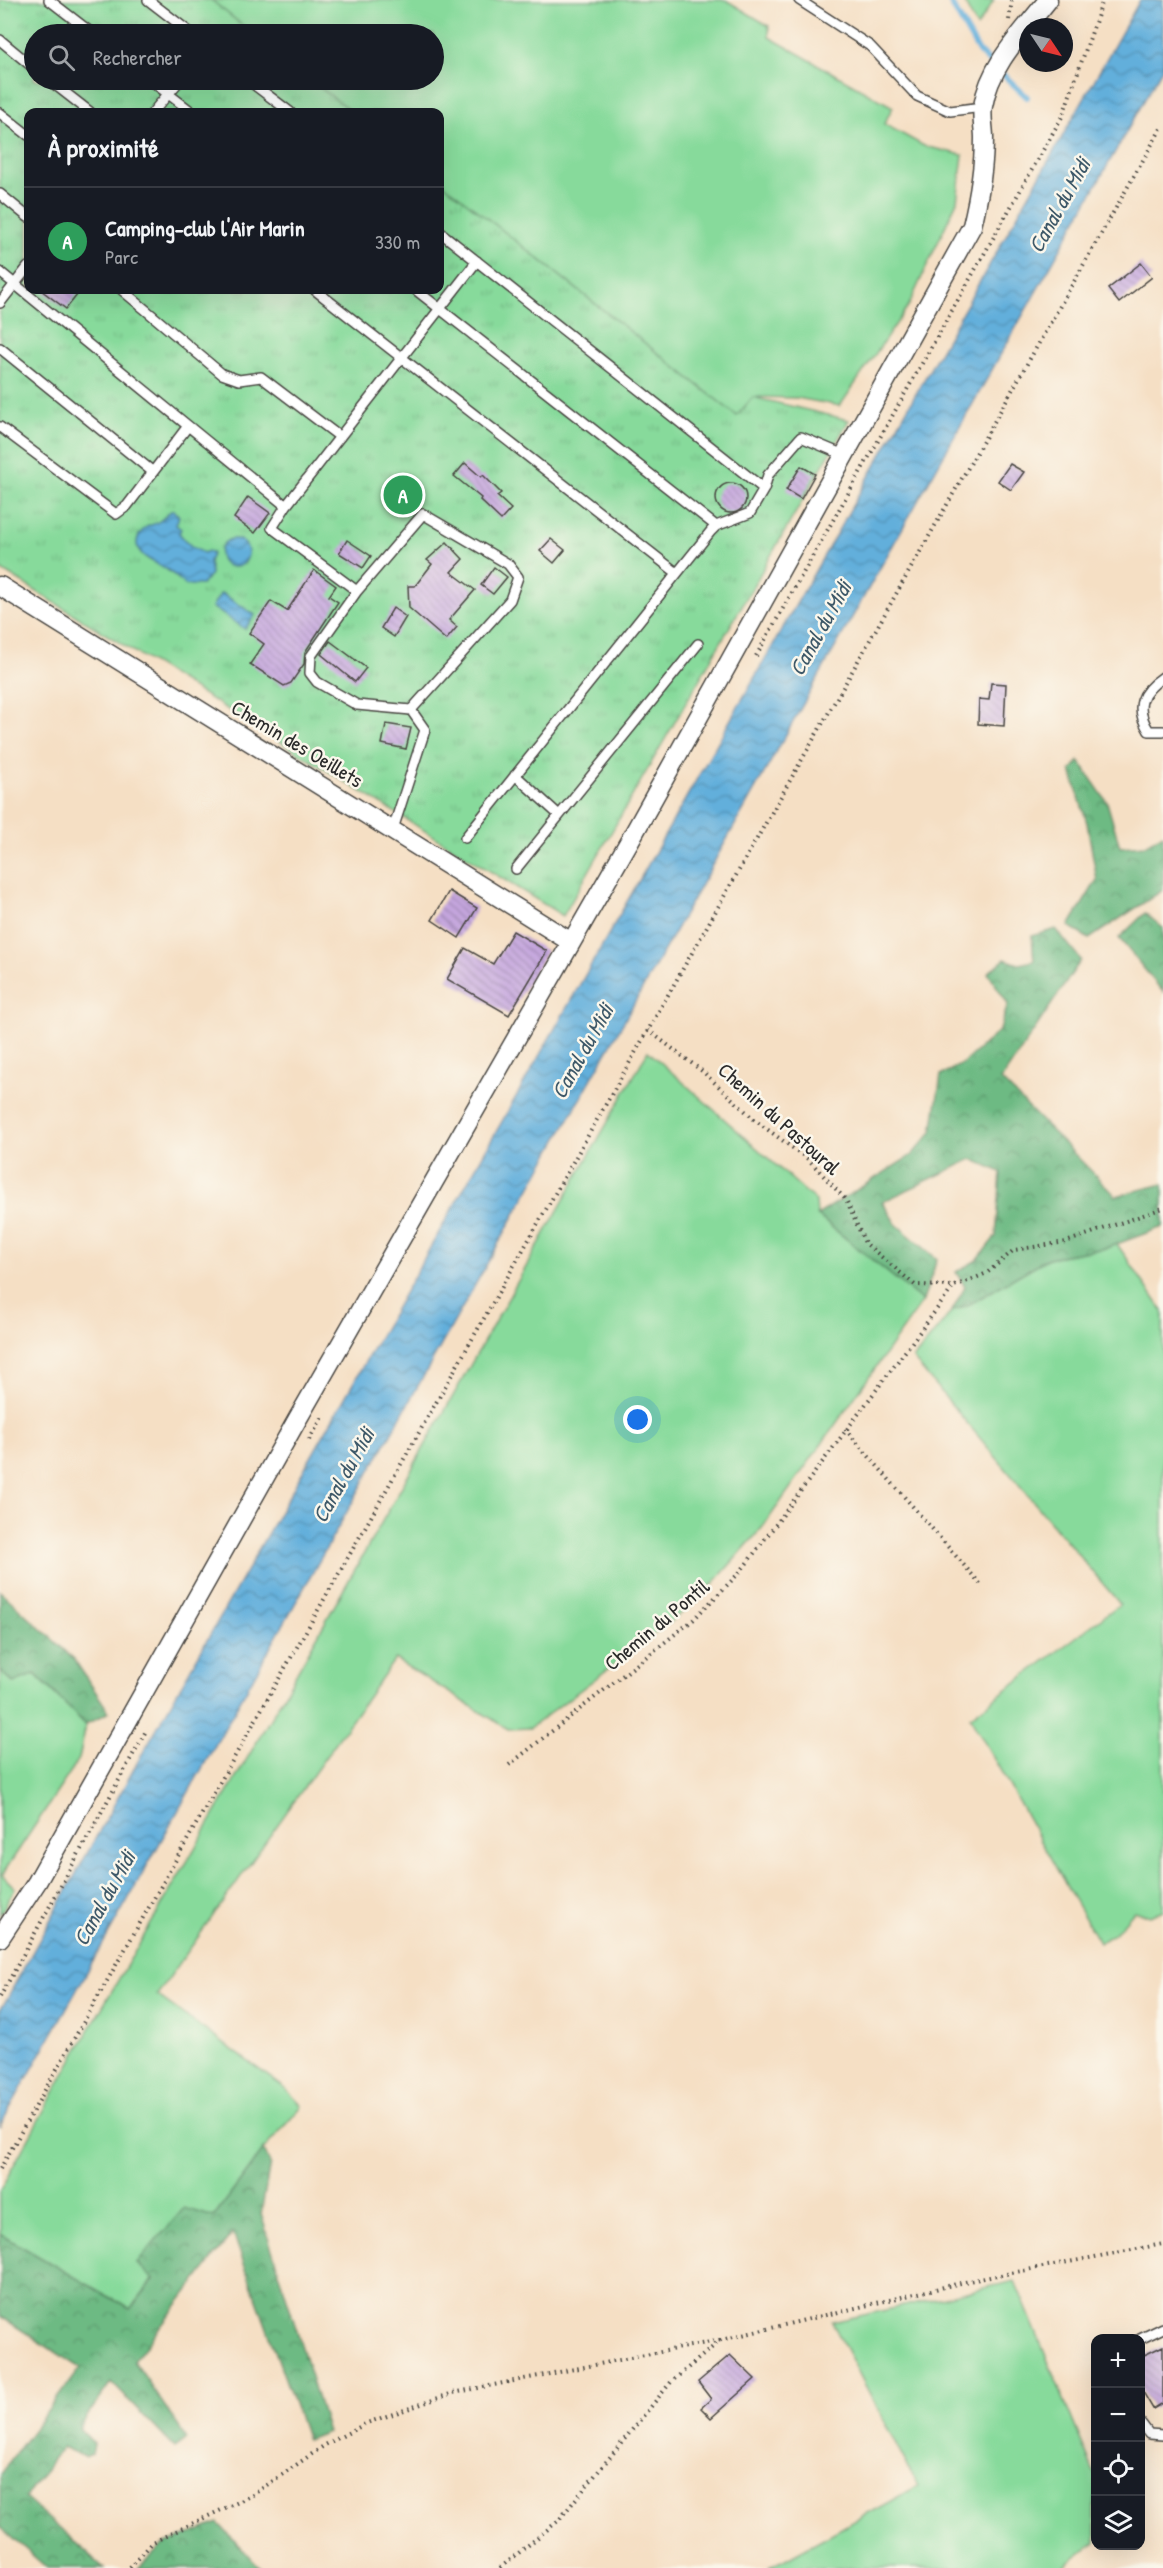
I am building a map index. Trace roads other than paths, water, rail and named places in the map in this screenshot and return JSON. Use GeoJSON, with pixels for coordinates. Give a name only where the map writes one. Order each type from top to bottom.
{"type":"FeatureCollection","features":[{"type":"Feature","properties":{"kind":"street"},"geometry":{"type":"LineString","coordinates":[[0,1938],[37,1882],[280,1450],[571,942],[972,226],[981,187],[984,138],[982,107],[990,83],[1000,60],[1048,0]]}},
{"type":"Feature","properties":{"kind":"street","name":"Chemin des Oeillets"},"geometry":{"type":"LineString","coordinates":[[0,586],[571,942]]}},
{"type":"Feature","properties":{"kind":"lane"},"geometry":{"type":"LineString","coordinates":[[49,0],[80,24]]}},
{"type":"Feature","properties":{"kind":"lane"},"geometry":{"type":"LineString","coordinates":[[148,0],[179,24]]}},
{"type":"Feature","properties":{"kind":"lane"},"geometry":{"type":"LineString","coordinates":[[799,0],[870,46],[917,96],[950,111],[982,107]]}},
{"type":"Feature","properties":{"kind":"lane"},"geometry":{"type":"LineString","coordinates":[[0,40],[24,60]]}},
{"type":"Feature","properties":{"kind":"lane"},"geometry":{"type":"LineString","coordinates":[[62,90],[85,108]]}},
{"type":"Feature","properties":{"kind":"lane"},"geometry":{"type":"LineString","coordinates":[[163,90],[187,108]]}},
{"type":"Feature","properties":{"kind":"lane"},"geometry":{"type":"LineString","coordinates":[[156,108],[171,90]]}},
{"type":"Feature","properties":{"kind":"lane"},"geometry":{"type":"LineString","coordinates":[[261,90],[285,108]]}},
{"type":"Feature","properties":{"kind":"lane"},"geometry":{"type":"LineString","coordinates":[[0,113],[24,132]]}},
{"type":"Feature","properties":{"kind":"lane"},"geometry":{"type":"LineString","coordinates":[[0,194],[24,214]]}},
{"type":"Feature","properties":{"kind":"lane"},"geometry":{"type":"LineString","coordinates":[[444,235],[764,489]]}},
{"type":"Feature","properties":{"kind":"lane"},"geometry":{"type":"LineString","coordinates":[[357,591],[272,528],[286,506],[477,261]]}},
{"type":"Feature","properties":{"kind":"lane"},"geometry":{"type":"LineString","coordinates":[[0,272],[24,291]]}},
{"type":"Feature","properties":{"kind":"lane"},"geometry":{"type":"LineString","coordinates":[[0,303],[24,272]]}},
{"type":"Feature","properties":{"kind":"lane"},"geometry":{"type":"LineString","coordinates":[[27,294],[286,506]]}},
{"type":"Feature","properties":{"kind":"lane"},"geometry":{"type":"LineString","coordinates":[[127,294],[222,374],[239,380],[261,377],[340,437]]}},
{"type":"Feature","properties":{"kind":"lane"},"geometry":{"type":"LineString","coordinates":[[320,294],[677,573]]}},
{"type":"Feature","properties":{"kind":"lane"},"geometry":{"type":"LineString","coordinates":[[421,294],[716,525]]}},
{"type":"Feature","properties":{"kind":"lane"},"geometry":{"type":"LineString","coordinates":[[0,348],[153,472]]}},
{"type":"Feature","properties":{"kind":"lane"},"geometry":{"type":"LineString","coordinates":[[0,427],[116,514],[127,506],[188,426]]}},
{"type":"Feature","properties":{"kind":"lane"},"geometry":{"type":"LineString","coordinates":[[465,838],[716,525],[750,513],[764,489],[768,476],[801,437],[844,455]]}},
{"type":"Feature","properties":{"kind":"lane"},"geometry":{"type":"LineString","coordinates":[[393,829],[425,730],[411,710],[357,705],[317,682],[310,673],[311,656],[357,591],[423,514],[508,564],[518,577],[510,600],[411,710]]}},
{"type":"Feature","properties":{"kind":"lane"},"geometry":{"type":"LineString","coordinates":[[516,869],[698,644]]}},
{"type":"Feature","properties":{"kind":"lane"},"geometry":{"type":"LineString","coordinates":[[1163,677],[1149,687],[1141,703],[1141,719],[1149,731],[1163,731]]}},
{"type":"Feature","properties":{"kind":"lane"},"geometry":{"type":"LineString","coordinates":[[515,775],[560,815]]}},
{"type":"Feature","properties":{"kind":"lane"},"geometry":{"type":"LineString","coordinates":[[1145,2337],[1163,2328]]}},
{"type":"Feature","properties":{"kind":"lane"},"geometry":{"type":"LineString","coordinates":[[1145,2429],[1149,2434],[1163,2435]]}},
{"type":"Feature","properties":{"kind":"water","name":"Canal du Midi"},"geometry":{"type":"Polygon","coordinates":[[[1140,0],[1163,0],[1163,67],[0,2126],[0,2011],[137,1763],[1140,0]]]}},
{"type":"Feature","properties":{"kind":"water"},"geometry":{"type":"Polygon","coordinates":[[[173,510],[179,516],[176,525],[181,529],[179,533],[184,540],[193,548],[204,553],[208,551],[213,553],[209,561],[211,574],[202,585],[185,585],[138,549],[139,536],[145,528],[160,521],[173,510]]]}},
{"type":"Feature","properties":{"kind":"water"},"geometry":{"type":"Polygon","coordinates":[[[234,539],[244,543],[248,553],[244,563],[234,567],[224,563],[220,553],[224,543],[234,539]]]}},
{"type":"Feature","properties":{"kind":"water"},"geometry":{"type":"Polygon","coordinates":[[[221,593],[255,615],[245,629],[212,607],[221,593]]]}},
{"type":"Feature","properties":{"kind":"waterway"},"geometry":{"type":"LineString","coordinates":[[949,0],[979,52],[1027,97]]}},
{"type":"Feature","properties":{"kind":"place","name":"Camping-club l'Air Marin"},"geometry":{"type":"Point","coordinates":[403,495]}}]}
